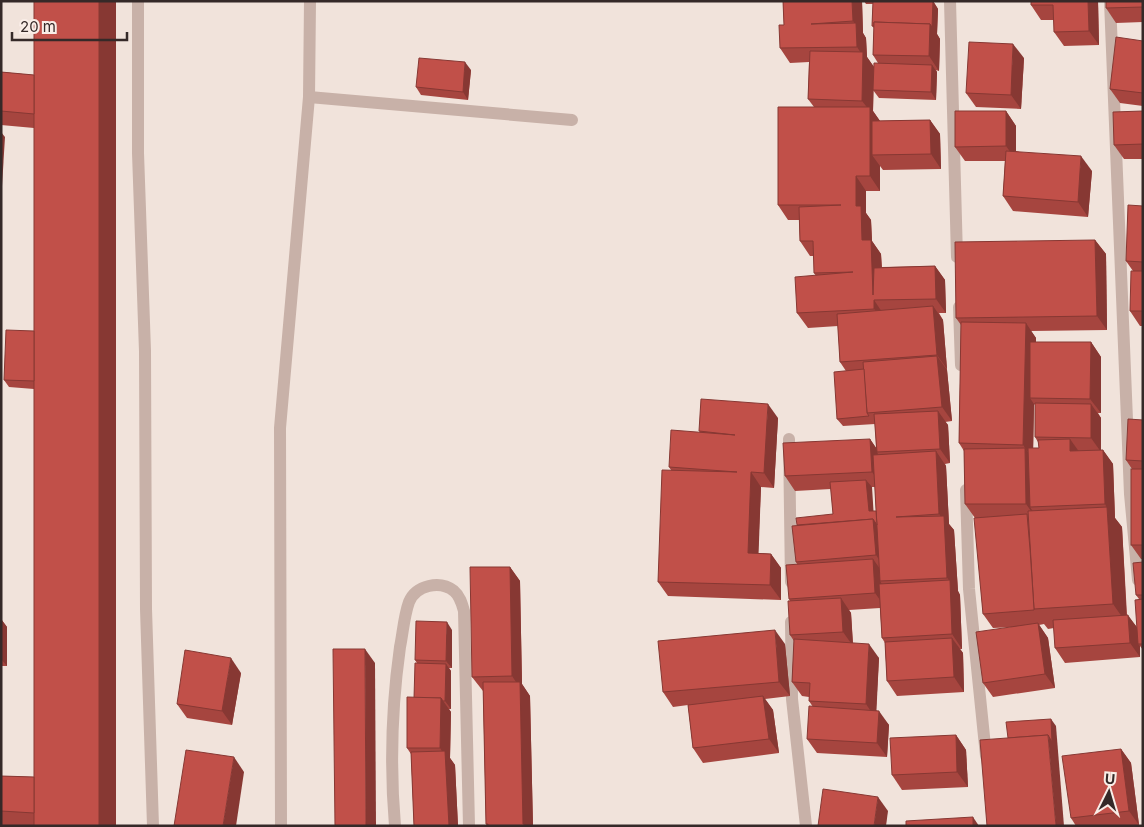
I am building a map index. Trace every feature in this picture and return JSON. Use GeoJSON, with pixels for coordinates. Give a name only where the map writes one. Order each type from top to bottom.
{"type":"FeatureCollection","features":[{"type":"Feature","properties":{"kind":"street"},"geometry":{"type":"LineString","coordinates":[[138,1],[138,153],[145,351],[146,590],[153,826]]}},
{"type":"Feature","properties":{"kind":"street"},"geometry":{"type":"LineString","coordinates":[[281,826],[280,428],[309,97],[310,1]]}},
{"type":"Feature","properties":{"kind":"street"},"geometry":{"type":"LineString","coordinates":[[950,1],[958,265]]}},
{"type":"Feature","properties":{"kind":"street"},"geometry":{"type":"LineString","coordinates":[[1110,1],[1130,494],[1139,592]]}},
{"type":"Feature","properties":{"kind":"street"},"geometry":{"type":"LineString","coordinates":[[309,97],[572,120]]}},
{"type":"Feature","properties":{"kind":"street"},"geometry":{"type":"LineString","coordinates":[[959,294],[962,373]]}},
{"type":"Feature","properties":{"kind":"street"},"geometry":{"type":"LineString","coordinates":[[789,439],[791,593]]}},
{"type":"Feature","properties":{"kind":"street"},"geometry":{"type":"LineString","coordinates":[[966,481],[969,589],[987,766]]}},
{"type":"Feature","properties":{"kind":"street"},"geometry":{"type":"LineString","coordinates":[[395,826],[393,798],[395,683],[406,612],[410,599],[421,588],[433,584],[445,586],[453,591],[460,598],[464,611],[469,826]]}},
{"type":"Feature","properties":{"kind":"street"},"geometry":{"type":"LineString","coordinates":[[791,612],[792,699],[806,826]]}},
{"type":"Feature","properties":{"kind":"building"},"geometry":{"type":"Polygon","coordinates":[[[34,1],[99,1],[99,826],[34,826],[34,1]]]}},
{"type":"Feature","properties":{"kind":"building"},"geometry":{"type":"Polygon","coordinates":[[[783,1],[852,1],[853,21],[811,24],[856,23],[857,47],[780,48],[779,25],[784,25],[783,1]]]}},
{"type":"Feature","properties":{"kind":"building"},"geometry":{"type":"Polygon","coordinates":[[[873,1],[933,1],[932,27],[930,24],[874,22],[874,26],[872,26],[873,1]]]}},
{"type":"Feature","properties":{"kind":"building"},"geometry":{"type":"Polygon","coordinates":[[[1031,1],[1088,1],[1089,31],[1054,32],[1053,5],[1031,5],[1031,1]]]}},
{"type":"Feature","properties":{"kind":"building"},"geometry":{"type":"Polygon","coordinates":[[[1106,1],[1143,1],[1143,7],[1106,8],[1106,1]]]}},
{"type":"Feature","properties":{"kind":"building"},"geometry":{"type":"Polygon","coordinates":[[[874,22],[930,24],[929,56],[873,55],[874,22]]]}},
{"type":"Feature","properties":{"kind":"building"},"geometry":{"type":"Polygon","coordinates":[[[1116,37],[1143,41],[1143,93],[1110,89],[1116,37]]]}},
{"type":"Feature","properties":{"kind":"building"},"geometry":{"type":"Polygon","coordinates":[[[969,42],[1013,44],[1011,95],[966,93],[969,42]]]}},
{"type":"Feature","properties":{"kind":"building"},"geometry":{"type":"Polygon","coordinates":[[[810,51],[863,52],[862,101],[808,99],[810,51]]]}},
{"type":"Feature","properties":{"kind":"building"},"geometry":{"type":"Polygon","coordinates":[[[419,58],[465,62],[463,92],[416,87],[419,58]]]}},
{"type":"Feature","properties":{"kind":"building"},"geometry":{"type":"Polygon","coordinates":[[[874,63],[932,65],[931,92],[873,90],[874,63]]]}},
{"type":"Feature","properties":{"kind":"building"},"geometry":{"type":"Polygon","coordinates":[[[1,72],[34,75],[34,114],[1,111],[1,72]]]}},
{"type":"Feature","properties":{"kind":"building"},"geometry":{"type":"Polygon","coordinates":[[[778,107],[870,107],[870,176],[856,176],[856,206],[861,206],[862,240],[871,240],[873,295],[874,268],[935,266],[936,299],[874,300],[874,309],[797,313],[795,277],[853,272],[814,273],[813,241],[800,241],[799,207],[841,205],[778,205],[778,107]]]}},
{"type":"Feature","properties":{"kind":"building"},"geometry":{"type":"Polygon","coordinates":[[[955,111],[1006,111],[1006,146],[955,147],[955,111]]]}},
{"type":"Feature","properties":{"kind":"building"},"geometry":{"type":"Polygon","coordinates":[[[1143,111],[1143,144],[1114,145],[1113,112],[1143,111]]]}},
{"type":"Feature","properties":{"kind":"building"},"geometry":{"type":"Polygon","coordinates":[[[930,120],[931,154],[872,155],[872,121],[930,120]]]}},
{"type":"Feature","properties":{"kind":"building"},"geometry":{"type":"Polygon","coordinates":[[[1006,151],[1081,156],[1078,202],[1003,196],[1006,151]]]}},
{"type":"Feature","properties":{"kind":"building"},"geometry":{"type":"Polygon","coordinates":[[[1128,205],[1143,206],[1143,262],[1126,261],[1128,205]]]}},
{"type":"Feature","properties":{"kind":"building"},"geometry":{"type":"Polygon","coordinates":[[[1095,240],[1097,316],[956,318],[955,242],[1095,240]]]}},
{"type":"Feature","properties":{"kind":"building"},"geometry":{"type":"Polygon","coordinates":[[[1131,271],[1143,271],[1143,311],[1130,311],[1131,271]]]}},
{"type":"Feature","properties":{"kind":"building"},"geometry":{"type":"Polygon","coordinates":[[[933,306],[937,355],[840,362],[837,314],[933,306]]]}},
{"type":"Feature","properties":{"kind":"building"},"geometry":{"type":"Polygon","coordinates":[[[961,322],[1026,323],[1023,445],[959,443],[961,322]]]}},
{"type":"Feature","properties":{"kind":"building"},"geometry":{"type":"Polygon","coordinates":[[[6,330],[34,331],[34,381],[4,380],[6,330]]]}},
{"type":"Feature","properties":{"kind":"building"},"geometry":{"type":"Polygon","coordinates":[[[1030,342],[1091,342],[1090,399],[1030,398],[1030,342]]]}},
{"type":"Feature","properties":{"kind":"building"},"geometry":{"type":"Polygon","coordinates":[[[937,356],[942,407],[867,413],[863,362],[937,356]]]}},
{"type":"Feature","properties":{"kind":"building"},"geometry":{"type":"Polygon","coordinates":[[[864,369],[867,413],[869,416],[837,419],[834,372],[864,369]]]}},
{"type":"Feature","properties":{"kind":"building"},"geometry":{"type":"Polygon","coordinates":[[[701,399],[768,404],[764,473],[751,472],[748,553],[771,554],[770,585],[658,582],[662,470],[737,472],[669,467],[671,430],[735,435],[699,431],[701,399]]]}},
{"type":"Feature","properties":{"kind":"building"},"geometry":{"type":"Polygon","coordinates":[[[1035,403],[1091,404],[1091,438],[1035,437],[1035,403]]]}},
{"type":"Feature","properties":{"kind":"building"},"geometry":{"type":"Polygon","coordinates":[[[938,411],[940,449],[877,452],[874,414],[938,411]]]}},
{"type":"Feature","properties":{"kind":"building"},"geometry":{"type":"Polygon","coordinates":[[[1128,419],[1143,420],[1143,461],[1126,460],[1128,419]]]}},
{"type":"Feature","properties":{"kind":"building"},"geometry":{"type":"Polygon","coordinates":[[[870,439],[872,472],[785,476],[783,443],[870,439]]]}},
{"type":"Feature","properties":{"kind":"building"},"geometry":{"type":"Polygon","coordinates":[[[1070,439],[1070,451],[1103,450],[1105,504],[1030,507],[1028,448],[1039,448],[1038,440],[1070,439]]]}},
{"type":"Feature","properties":{"kind":"building"},"geometry":{"type":"Polygon","coordinates":[[[1025,448],[1026,504],[965,504],[964,449],[1025,448]]]}},
{"type":"Feature","properties":{"kind":"building"},"geometry":{"type":"Polygon","coordinates":[[[936,451],[939,514],[896,517],[944,516],[947,578],[880,581],[873,455],[936,451]]]}},
{"type":"Feature","properties":{"kind":"building"},"geometry":{"type":"Polygon","coordinates":[[[1131,469],[1143,469],[1143,545],[1131,545],[1131,469]]]}},
{"type":"Feature","properties":{"kind":"building"},"geometry":{"type":"Polygon","coordinates":[[[866,480],[869,511],[876,511],[877,525],[873,519],[797,525],[796,518],[833,514],[830,482],[866,480]]]}},
{"type":"Feature","properties":{"kind":"building"},"geometry":{"type":"Polygon","coordinates":[[[1107,507],[1113,604],[1034,609],[1028,511],[1107,507]]]}},
{"type":"Feature","properties":{"kind":"building"},"geometry":{"type":"Polygon","coordinates":[[[1027,514],[1034,610],[983,614],[974,518],[1027,514]]]}},
{"type":"Feature","properties":{"kind":"building"},"geometry":{"type":"Polygon","coordinates":[[[873,519],[876,555],[796,562],[792,526],[873,519]]]}},
{"type":"Feature","properties":{"kind":"building"},"geometry":{"type":"Polygon","coordinates":[[[873,559],[875,593],[789,599],[786,565],[873,559]]]}},
{"type":"Feature","properties":{"kind":"building"},"geometry":{"type":"Polygon","coordinates":[[[1143,562],[1143,595],[1136,595],[1133,563],[1143,562]]]}},
{"type":"Feature","properties":{"kind":"building"},"geometry":{"type":"Polygon","coordinates":[[[470,567],[510,567],[512,676],[472,677],[470,567]]]}},
{"type":"Feature","properties":{"kind":"building"},"geometry":{"type":"Polygon","coordinates":[[[950,580],[952,634],[882,638],[879,584],[950,580]]]}},
{"type":"Feature","properties":{"kind":"building"},"geometry":{"type":"Polygon","coordinates":[[[841,598],[843,632],[790,635],[788,601],[841,598]]]}},
{"type":"Feature","properties":{"kind":"building"},"geometry":{"type":"Polygon","coordinates":[[[1143,599],[1143,644],[1138,644],[1135,600],[1143,599]]]}},
{"type":"Feature","properties":{"kind":"building"},"geometry":{"type":"Polygon","coordinates":[[[1128,615],[1130,643],[1055,648],[1053,620],[1128,615]]]}},
{"type":"Feature","properties":{"kind":"building"},"geometry":{"type":"Polygon","coordinates":[[[416,621],[447,622],[446,661],[415,660],[416,621]]]}},
{"type":"Feature","properties":{"kind":"building"},"geometry":{"type":"Polygon","coordinates":[[[1038,623],[1045,674],[983,683],[976,632],[1038,623]]]}},
{"type":"Feature","properties":{"kind":"building"},"geometry":{"type":"Polygon","coordinates":[[[775,630],[779,682],[663,692],[658,641],[775,630]]]}},
{"type":"Feature","properties":{"kind":"building"},"geometry":{"type":"Polygon","coordinates":[[[952,638],[954,677],[887,681],[885,642],[952,638]]]}},
{"type":"Feature","properties":{"kind":"building"},"geometry":{"type":"Polygon","coordinates":[[[794,639],[869,644],[866,704],[809,701],[810,683],[792,682],[794,639]]]}},
{"type":"Feature","properties":{"kind":"building"},"geometry":{"type":"Polygon","coordinates":[[[333,649],[365,649],[366,826],[335,826],[333,649]]]}},
{"type":"Feature","properties":{"kind":"building"},"geometry":{"type":"Polygon","coordinates":[[[185,650],[231,658],[222,711],[177,704],[185,650]]]}},
{"type":"Feature","properties":{"kind":"building"},"geometry":{"type":"Polygon","coordinates":[[[415,663],[446,664],[445,701],[441,698],[414,698],[415,663]]]}},
{"type":"Feature","properties":{"kind":"building"},"geometry":{"type":"Polygon","coordinates":[[[483,682],[520,682],[523,824],[525,826],[488,826],[486,824],[483,682]]]}},
{"type":"Feature","properties":{"kind":"building"},"geometry":{"type":"Polygon","coordinates":[[[763,696],[769,739],[693,748],[688,705],[763,696]]]}},
{"type":"Feature","properties":{"kind":"building"},"geometry":{"type":"Polygon","coordinates":[[[407,697],[441,698],[440,748],[407,748],[407,697]]]}},
{"type":"Feature","properties":{"kind":"building"},"geometry":{"type":"Polygon","coordinates":[[[809,706],[879,711],[877,743],[807,739],[809,706]]]}},
{"type":"Feature","properties":{"kind":"building"},"geometry":{"type":"Polygon","coordinates":[[[1051,719],[1052,742],[1048,735],[1008,738],[1006,722],[1051,719]]]}},
{"type":"Feature","properties":{"kind":"building"},"geometry":{"type":"Polygon","coordinates":[[[956,735],[957,772],[892,775],[890,738],[956,735]]]}},
{"type":"Feature","properties":{"kind":"building"},"geometry":{"type":"Polygon","coordinates":[[[1048,735],[1056,826],[987,826],[980,740],[1048,735]]]}},
{"type":"Feature","properties":{"kind":"building"},"geometry":{"type":"Polygon","coordinates":[[[1121,749],[1129,811],[1071,818],[1062,756],[1121,749]]]}},
{"type":"Feature","properties":{"kind":"building"},"geometry":{"type":"Polygon","coordinates":[[[186,750],[234,757],[223,826],[174,826],[186,750]]]}},
{"type":"Feature","properties":{"kind":"building"},"geometry":{"type":"Polygon","coordinates":[[[445,751],[449,826],[414,826],[411,752],[445,751]]]}},
{"type":"Feature","properties":{"kind":"building"},"geometry":{"type":"Polygon","coordinates":[[[1,776],[34,777],[34,813],[1,811],[1,776]]]}},
{"type":"Feature","properties":{"kind":"building"},"geometry":{"type":"Polygon","coordinates":[[[823,789],[878,797],[874,826],[818,826],[823,789]]]}},
{"type":"Feature","properties":{"kind":"building"},"geometry":{"type":"Polygon","coordinates":[[[973,817],[973,826],[906,826],[906,821],[973,817]]]}}]}
